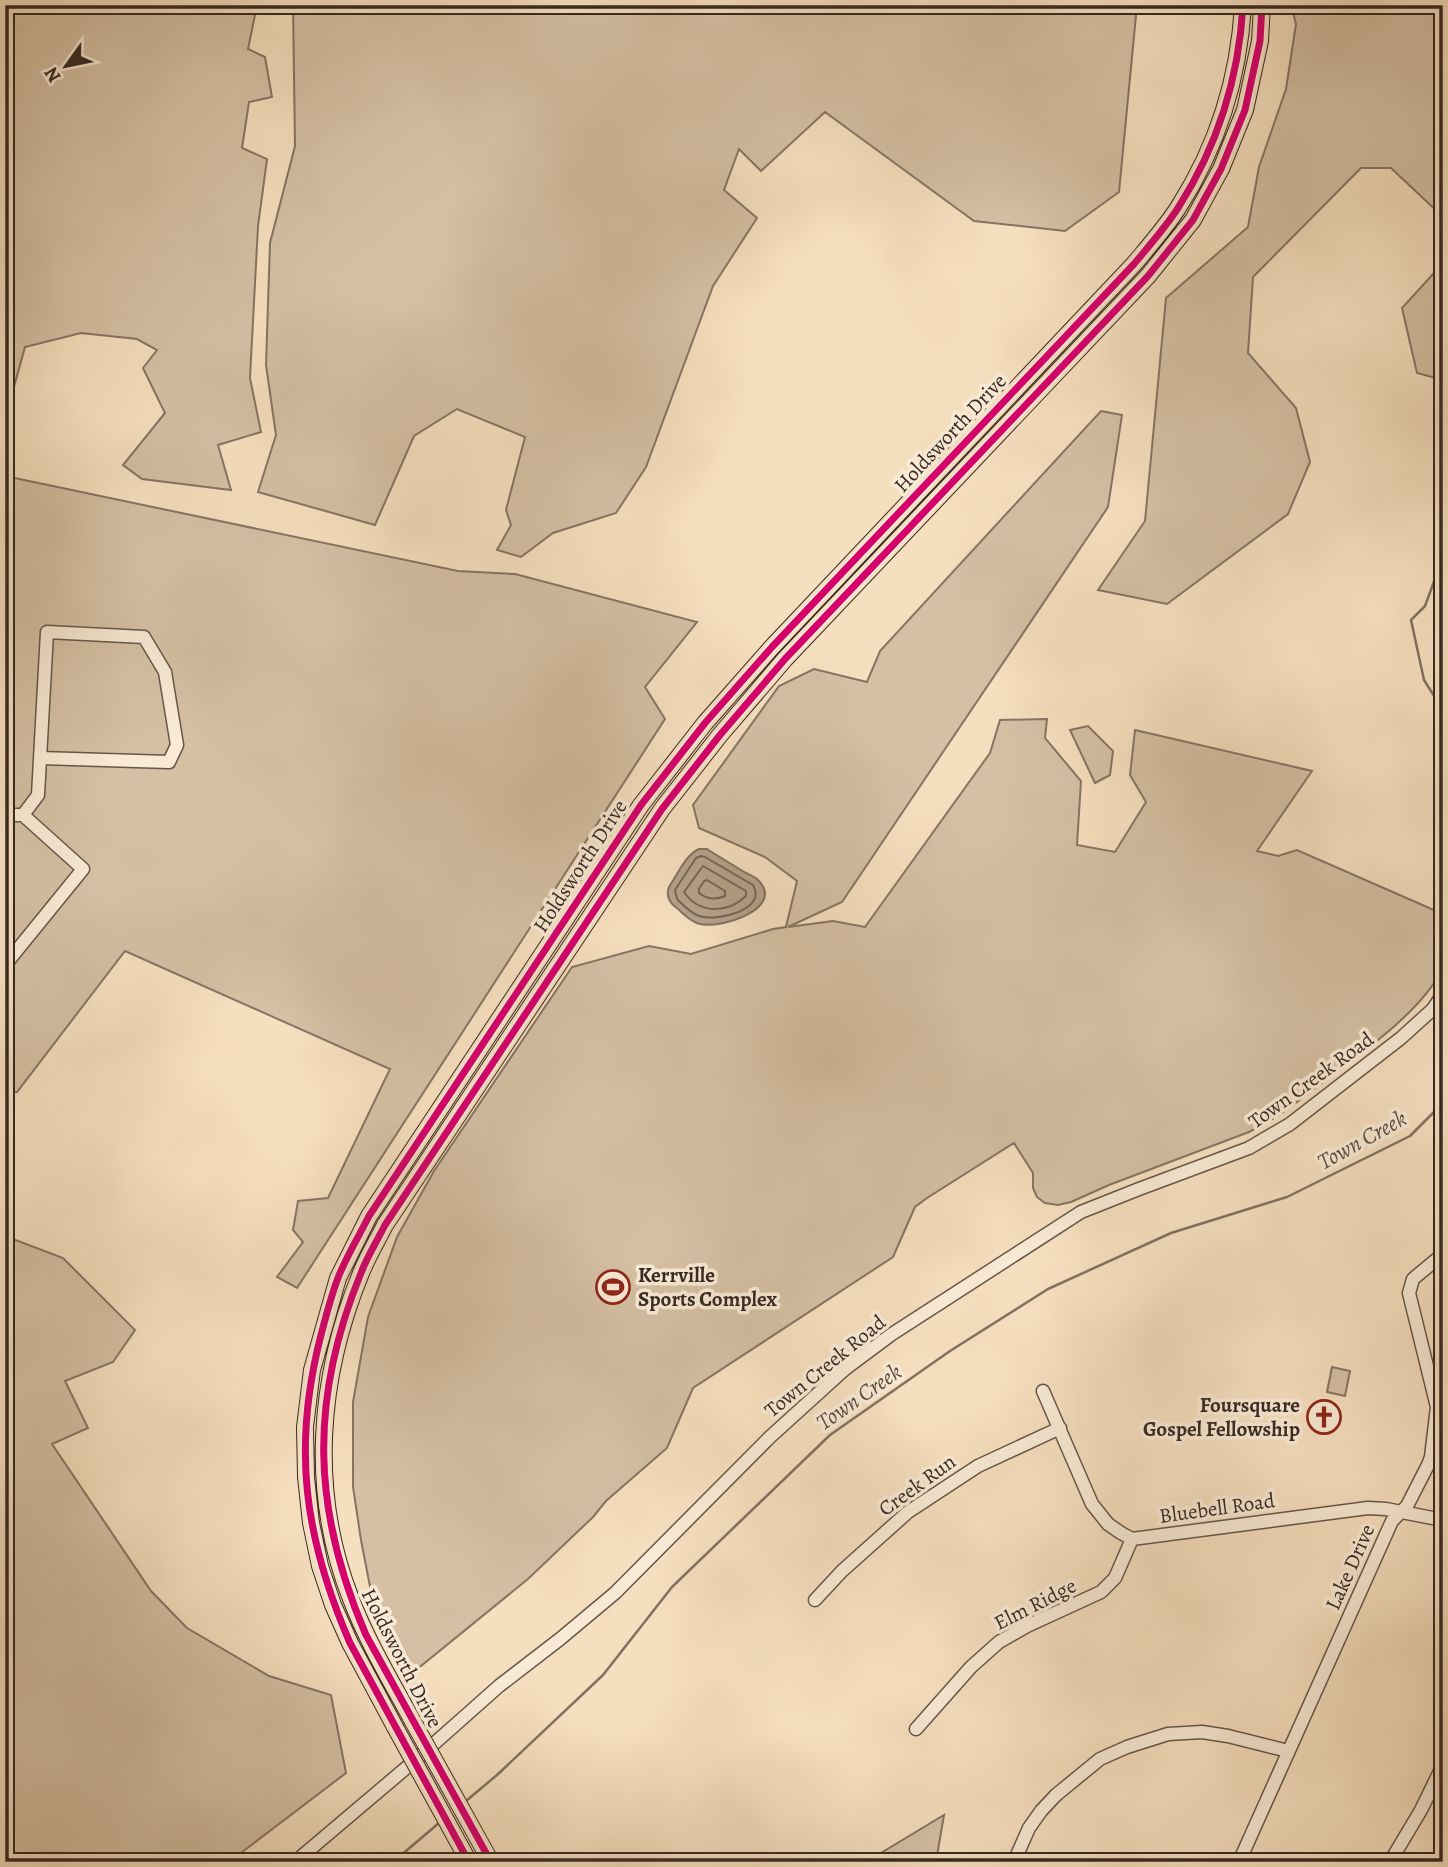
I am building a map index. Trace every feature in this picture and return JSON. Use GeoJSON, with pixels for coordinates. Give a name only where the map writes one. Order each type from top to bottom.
{"type":"FeatureCollection","features":[{"type":"Feature","properties":{"kind":"main road","name":"Holdsworth Drive"},"geometry":{"type":"LineString","coordinates":[[470,1862],[350,1643],[320,1566],[311,1523],[304,1427],[312,1370],[338,1278],[369,1216],[641,805],[705,723],[772,647],[1135,264],[1177,209],[1204,160],[1227,104],[1241,38],[1243,5]]}},
{"type":"Feature","properties":{"kind":"main road","name":"Holdsworth Drive"},"geometry":{"type":"LineString","coordinates":[[491,1862],[366,1635],[350,1599],[338,1561],[329,1520],[324,1476],[323,1429],[330,1374],[361,1271],[386,1226],[662,809],[720,735],[785,659],[1148,276],[1193,220],[1221,169],[1245,110],[1260,41],[1262,5]]}},
{"type":"Feature","properties":{"kind":"main road"},"geometry":{"type":"LineString","coordinates":[[986,421],[999,434]]}},
{"type":"Feature","properties":{"kind":"main road"},"geometry":{"type":"LineString","coordinates":[[588,887],[604,897]]}},
{"type":"Feature","properties":{"kind":"street"},"geometry":{"type":"LineString","coordinates":[[23,815],[38,795],[40,758],[47,632],[145,636],[165,672],[177,745],[169,762],[40,758]]}},
{"type":"Feature","properties":{"kind":"street"},"geometry":{"type":"LineString","coordinates":[[1443,646],[1443,686]]}},
{"type":"Feature","properties":{"kind":"street"},"geometry":{"type":"LineString","coordinates":[[5,815],[23,815],[83,869],[5,965]]}},
{"type":"Feature","properties":{"kind":"street","name":"Town Creek Road"},"geometry":{"type":"LineString","coordinates":[[295,1862],[499,1686],[615,1593],[770,1437],[845,1369],[892,1334],[1081,1212],[1250,1149],[1290,1124],[1401,1038],[1433,1009],[1443,995]]}},
{"type":"Feature","properties":{"kind":"street","name":"Lake Drive"},"geometry":{"type":"LineString","coordinates":[[1239,1862],[1392,1521],[1407,1506],[1431,1457],[1437,1407],[1410,1300],[1410,1285],[1418,1274],[1443,1254]]}},
{"type":"Feature","properties":{"kind":"street","name":"Bluebell Road"},"geometry":{"type":"LineString","coordinates":[[1043,1391],[1092,1504],[1108,1524],[1132,1539],[1368,1508],[1443,1520]]}},
{"type":"Feature","properties":{"kind":"street","name":"Creek Run"},"geometry":{"type":"LineString","coordinates":[[815,1600],[842,1571],[918,1506],[978,1466],[1060,1428]]}},
{"type":"Feature","properties":{"kind":"street","name":"Elm Ridge"},"geometry":{"type":"LineString","coordinates":[[916,1729],[971,1667],[999,1642],[1038,1620],[1101,1592],[1115,1578],[1132,1539]]}},
{"type":"Feature","properties":{"kind":"street"},"geometry":{"type":"LineString","coordinates":[[1013,1862],[1029,1828],[1056,1795],[1100,1759],[1127,1747],[1168,1734],[1202,1732],[1288,1751]]}},
{"type":"Feature","properties":{"kind":"street"},"geometry":{"type":"LineString","coordinates":[[1390,1862],[1443,1765]]}},
{"type":"Feature","properties":{"kind":"shaded area"},"geometry":{"type":"Polygon","coordinates":[[[5,5],[257,5],[248,49],[265,57],[272,97],[249,102],[242,148],[267,159],[258,226],[250,378],[261,432],[218,445],[231,490],[142,479],[123,465],[165,413],[143,368],[157,350],[137,339],[81,333],[25,347],[9,405],[5,435],[5,5]]]}},
{"type":"Feature","properties":{"kind":"shaded area"},"geometry":{"type":"Polygon","coordinates":[[[293,5],[1137,5],[1119,192],[1065,231],[974,221],[825,112],[761,171],[739,149],[724,190],[757,218],[713,286],[646,467],[616,513],[553,533],[521,557],[497,550],[511,525],[506,510],[525,437],[457,409],[414,436],[375,525],[258,492],[276,435],[266,365],[270,243],[295,146],[293,5]]]}},
{"type":"Feature","properties":{"kind":"shaded area"},"geometry":{"type":"Polygon","coordinates":[[[1291,5],[1443,5],[1443,217],[1391,168],[1361,168],[1253,277],[1248,353],[1296,408],[1310,462],[1288,514],[1167,604],[1098,590],[1145,521],[1166,298],[1248,227],[1259,167],[1286,89],[1296,24],[1291,5]]]}},
{"type":"Feature","properties":{"kind":"shaded area"},"geometry":{"type":"Polygon","coordinates":[[[1443,263],[1443,380],[1417,373],[1402,308],[1443,263]]]}},
{"type":"Feature","properties":{"kind":"shaded area","name":"Kerrville Sports Complex"},"geometry":{"type":"Polygon","coordinates":[[[1101,411],[1122,415],[1108,507],[842,902],[788,927],[833,921],[865,927],[990,753],[1000,720],[1047,719],[1045,738],[1081,781],[1077,845],[1115,852],[1146,802],[1130,775],[1135,730],[1312,771],[1257,851],[1278,856],[1297,850],[1443,914],[1443,968],[1421,1000],[1390,1030],[1289,1108],[1249,1132],[1058,1205],[1045,1203],[1037,1197],[1033,1188],[1033,1173],[1014,1143],[927,1198],[915,1207],[893,1257],[693,1388],[667,1448],[606,1501],[593,1517],[528,1579],[416,1670],[390,1636],[372,1597],[353,1487],[353,1402],[368,1317],[397,1237],[434,1171],[572,967],[649,946],[691,954],[786,927],[797,881],[765,857],[699,828],[693,805],[779,686],[814,669],[867,682],[880,651],[1101,411]]]}},
{"type":"Feature","properties":{"kind":"shaded area"},"geometry":{"type":"Polygon","coordinates":[[[5,476],[458,571],[515,574],[697,622],[645,687],[665,719],[297,1288],[277,1277],[303,1242],[293,1230],[298,1201],[328,1198],[390,1069],[125,951],[17,1092],[5,1094],[5,476]]]}},
{"type":"Feature","properties":{"kind":"shaded area"},"geometry":{"type":"Polygon","coordinates":[[[1088,726],[1113,751],[1110,775],[1095,783],[1070,730],[1088,726]]]}},
{"type":"Feature","properties":{"kind":"shaded area"},"geometry":{"type":"Polygon","coordinates":[[[5,1236],[63,1258],[135,1330],[113,1362],[65,1381],[88,1428],[52,1444],[151,1591],[187,1628],[269,1676],[331,1695],[346,1773],[229,1862],[5,1862],[5,1236]]]}},
{"type":"Feature","properties":{"kind":"shaded area"},"geometry":{"type":"Polygon","coordinates":[[[1332,1367],[1350,1371],[1345,1396],[1327,1392],[1332,1367]]]}},
{"type":"Feature","properties":{"kind":"shaded area"},"geometry":{"type":"Polygon","coordinates":[[[944,1815],[936,1862],[866,1862],[944,1815]]]}},
{"type":"Feature","properties":{"kind":"water"},"geometry":{"type":"Polygon","coordinates":[[[699,849],[707,849],[758,880],[764,890],[764,899],[758,908],[735,920],[710,925],[694,922],[675,906],[668,897],[668,890],[687,859],[699,849]]]}},
{"type":"Feature","properties":{"kind":"waterway","name":"Town Creek"},"geometry":{"type":"LineString","coordinates":[[1443,557],[1425,606],[1411,620],[1424,680],[1443,710]]}},
{"type":"Feature","properties":{"kind":"waterway","name":"Town Creek"},"geometry":{"type":"LineString","coordinates":[[466,1801],[603,1675],[672,1587],[830,1435],[950,1351],[1048,1289],[1171,1233],[1287,1197],[1410,1136],[1443,1103]]}},
{"type":"Feature","properties":{"kind":"waterway","name":"Town Creek"},"geometry":{"type":"LineString","coordinates":[[393,1862],[439,1823]]}},
{"type":"Feature","properties":{"kind":"cycle path"},"geometry":{"type":"LineString","coordinates":[[469,1862],[350,1643],[334,1604],[313,1528],[305,1454],[307,1415],[321,1335],[341,1270],[369,1216],[641,805],[705,723],[772,647],[1134,264],[1173,215],[1204,161],[1224,111],[1237,59],[1243,5]]}},
{"type":"Feature","properties":{"kind":"cycle path"},"geometry":{"type":"LineString","coordinates":[[491,1862],[366,1635],[348,1589],[335,1544],[327,1499],[325,1410],[332,1366],[344,1320],[363,1267],[385,1225],[662,809],[720,735],[785,659],[1148,276],[1193,220],[1221,169],[1245,110],[1260,41],[1262,5]]}},
{"type":"Feature","properties":{"kind":"place","name":"Kerrville Sports Complex"},"geometry":{"type":"Point","coordinates":[613,1287]}},
{"type":"Feature","properties":{"kind":"place","name":"Foursquare Gospel Fellowship"},"geometry":{"type":"Point","coordinates":[1324,1417]}}]}
